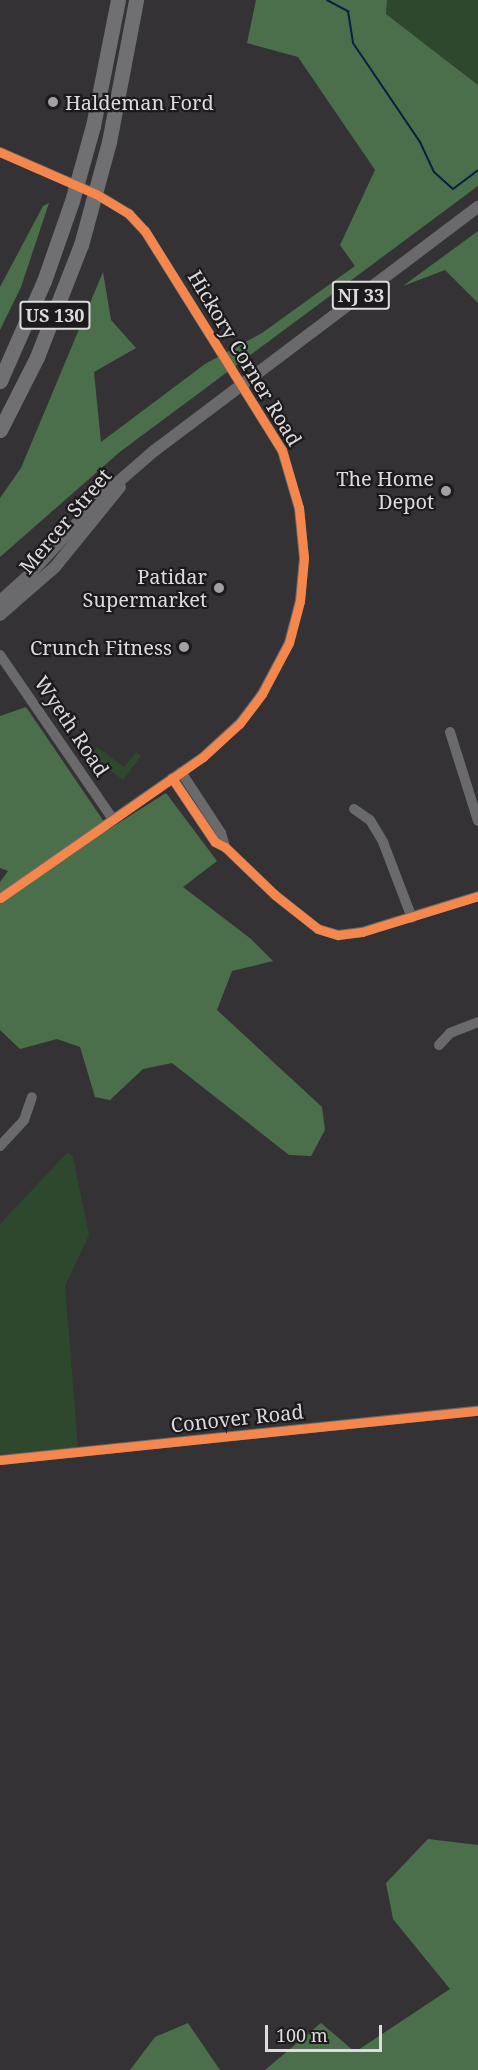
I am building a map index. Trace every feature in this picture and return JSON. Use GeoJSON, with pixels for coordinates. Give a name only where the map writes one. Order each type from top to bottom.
{"type":"FeatureCollection","features":[{"type":"Feature","properties":{"kind":"highway","name":"US 130"},"geometry":{"type":"LineString","coordinates":[[0,381],[44,281],[76,186],[93,126],[118,0]]}},
{"type":"Feature","properties":{"kind":"highway","name":"US 130"},"geometry":{"type":"LineString","coordinates":[[0,430],[53,320],[96,194],[136,0]]}},
{"type":"Feature","properties":{"kind":"main road","name":"Mercer Street"},"geometry":{"type":"LineString","coordinates":[[0,602],[29,576],[102,496],[154,451],[478,207]]}},
{"type":"Feature","properties":{"kind":"main road","name":"Mercer Street"},"geometry":{"type":"LineString","coordinates":[[0,615],[55,567],[130,474]]}},
{"type":"Feature","properties":{"kind":"street","name":"Hickory Corner Road"},"geometry":{"type":"LineString","coordinates":[[0,152],[96,194],[129,214],[145,231],[243,383],[282,450],[294,484],[303,539],[300,601],[288,644],[257,703],[228,735],[177,775],[0,898]]}},
{"type":"Feature","properties":{"kind":"street","name":"Wyeth Road"},"geometry":{"type":"LineString","coordinates":[[0,655],[112,818]]}},
{"type":"Feature","properties":{"kind":"street"},"geometry":{"type":"LineString","coordinates":[[450,732],[473,787],[478,821]]}},
{"type":"Feature","properties":{"kind":"street"},"geometry":{"type":"LineString","coordinates":[[177,775],[221,832],[225,847],[300,917],[325,932],[356,933],[478,896]]}},
{"type":"Feature","properties":{"kind":"street"},"geometry":{"type":"LineString","coordinates":[[354,809],[367,816],[378,833],[395,867],[411,918]]}},
{"type":"Feature","properties":{"kind":"street"},"geometry":{"type":"LineString","coordinates":[[439,1045],[450,1033],[478,1022]]}},
{"type":"Feature","properties":{"kind":"street"},"geometry":{"type":"LineString","coordinates":[[0,1146],[24,1120],[32,1097]]}},
{"type":"Feature","properties":{"kind":"street","name":"Conover Road"},"geometry":{"type":"LineString","coordinates":[[0,1460],[478,1411]]}},
{"type":"Feature","properties":{"kind":"green space"},"geometry":{"type":"Polygon","coordinates":[[[256,0],[387,0],[386,14],[478,85],[478,186],[121,451],[0,557],[0,498],[21,468],[103,272],[111,320],[136,348],[94,372],[101,442],[205,364],[262,333],[355,266],[340,245],[375,170],[298,57],[247,43],[256,0]]]}},
{"type":"Feature","properties":{"kind":"green space"},"geometry":{"type":"Polygon","coordinates":[[[387,0],[478,0],[478,85],[386,14],[387,0]]]}},
{"type":"Feature","properties":{"kind":"green space"},"geometry":{"type":"Polygon","coordinates":[[[49,203],[21,287],[0,330],[0,287],[43,206],[49,203]]]}},
{"type":"Feature","properties":{"kind":"green space"},"geometry":{"type":"Polygon","coordinates":[[[478,231],[478,303],[445,270],[403,286],[478,231]]]}},
{"type":"Feature","properties":{"kind":"green space"},"geometry":{"type":"Polygon","coordinates":[[[26,707],[109,829],[166,793],[217,861],[183,887],[251,939],[273,961],[232,971],[217,1010],[322,1107],[325,1130],[311,1156],[289,1155],[172,1063],[143,1069],[110,1100],[95,1097],[80,1047],[57,1039],[20,1049],[0,1030],[0,882],[8,871],[0,868],[0,716],[26,707]]]}},
{"type":"Feature","properties":{"kind":"green space"},"geometry":{"type":"Polygon","coordinates":[[[97,747],[124,767],[136,752],[141,756],[123,780],[91,756],[97,747]]]}},
{"type":"Feature","properties":{"kind":"green space"},"geometry":{"type":"Polygon","coordinates":[[[68,1152],[73,1157],[89,1235],[65,1286],[78,1448],[0,1455],[0,1224],[68,1152]]]}},
{"type":"Feature","properties":{"kind":"green space"},"geometry":{"type":"Polygon","coordinates":[[[428,1839],[478,1845],[478,2070],[265,2070],[321,2023],[355,2052],[450,1989],[393,1919],[386,1883],[428,1839]]]}},
{"type":"Feature","properties":{"kind":"green space"},"geometry":{"type":"Polygon","coordinates":[[[188,2023],[220,2070],[130,2070],[155,2037],[188,2023]]]}},
{"type":"Feature","properties":{"kind":"waterway"},"geometry":{"type":"LineString","coordinates":[[327,0],[348,11],[353,43],[420,142],[434,172],[453,189],[478,170]]}},
{"type":"Feature","properties":{"kind":"cycle path"},"geometry":{"type":"LineString","coordinates":[[0,152],[96,194],[129,214],[145,231],[282,450],[299,508],[304,558],[300,601],[289,643],[262,694],[239,724],[203,757],[0,898]]}},
{"type":"Feature","properties":{"kind":"cycle path"},"geometry":{"type":"LineString","coordinates":[[172,778],[215,842],[225,847],[275,895],[318,929],[338,935],[362,932],[478,896]]}},
{"type":"Feature","properties":{"kind":"cycle path"},"geometry":{"type":"LineString","coordinates":[[0,1460],[478,1411]]}},
{"type":"Feature","properties":{"kind":"place","name":"Haldeman Ford"},"geometry":{"type":"Point","coordinates":[53,102]}},
{"type":"Feature","properties":{"kind":"place","name":"The Home Depot"},"geometry":{"type":"Point","coordinates":[446,491]}},
{"type":"Feature","properties":{"kind":"place","name":"Patidar Supermarket"},"geometry":{"type":"Point","coordinates":[219,588]}},
{"type":"Feature","properties":{"kind":"place","name":"Crunch Fitness"},"geometry":{"type":"Point","coordinates":[184,647]}}]}
